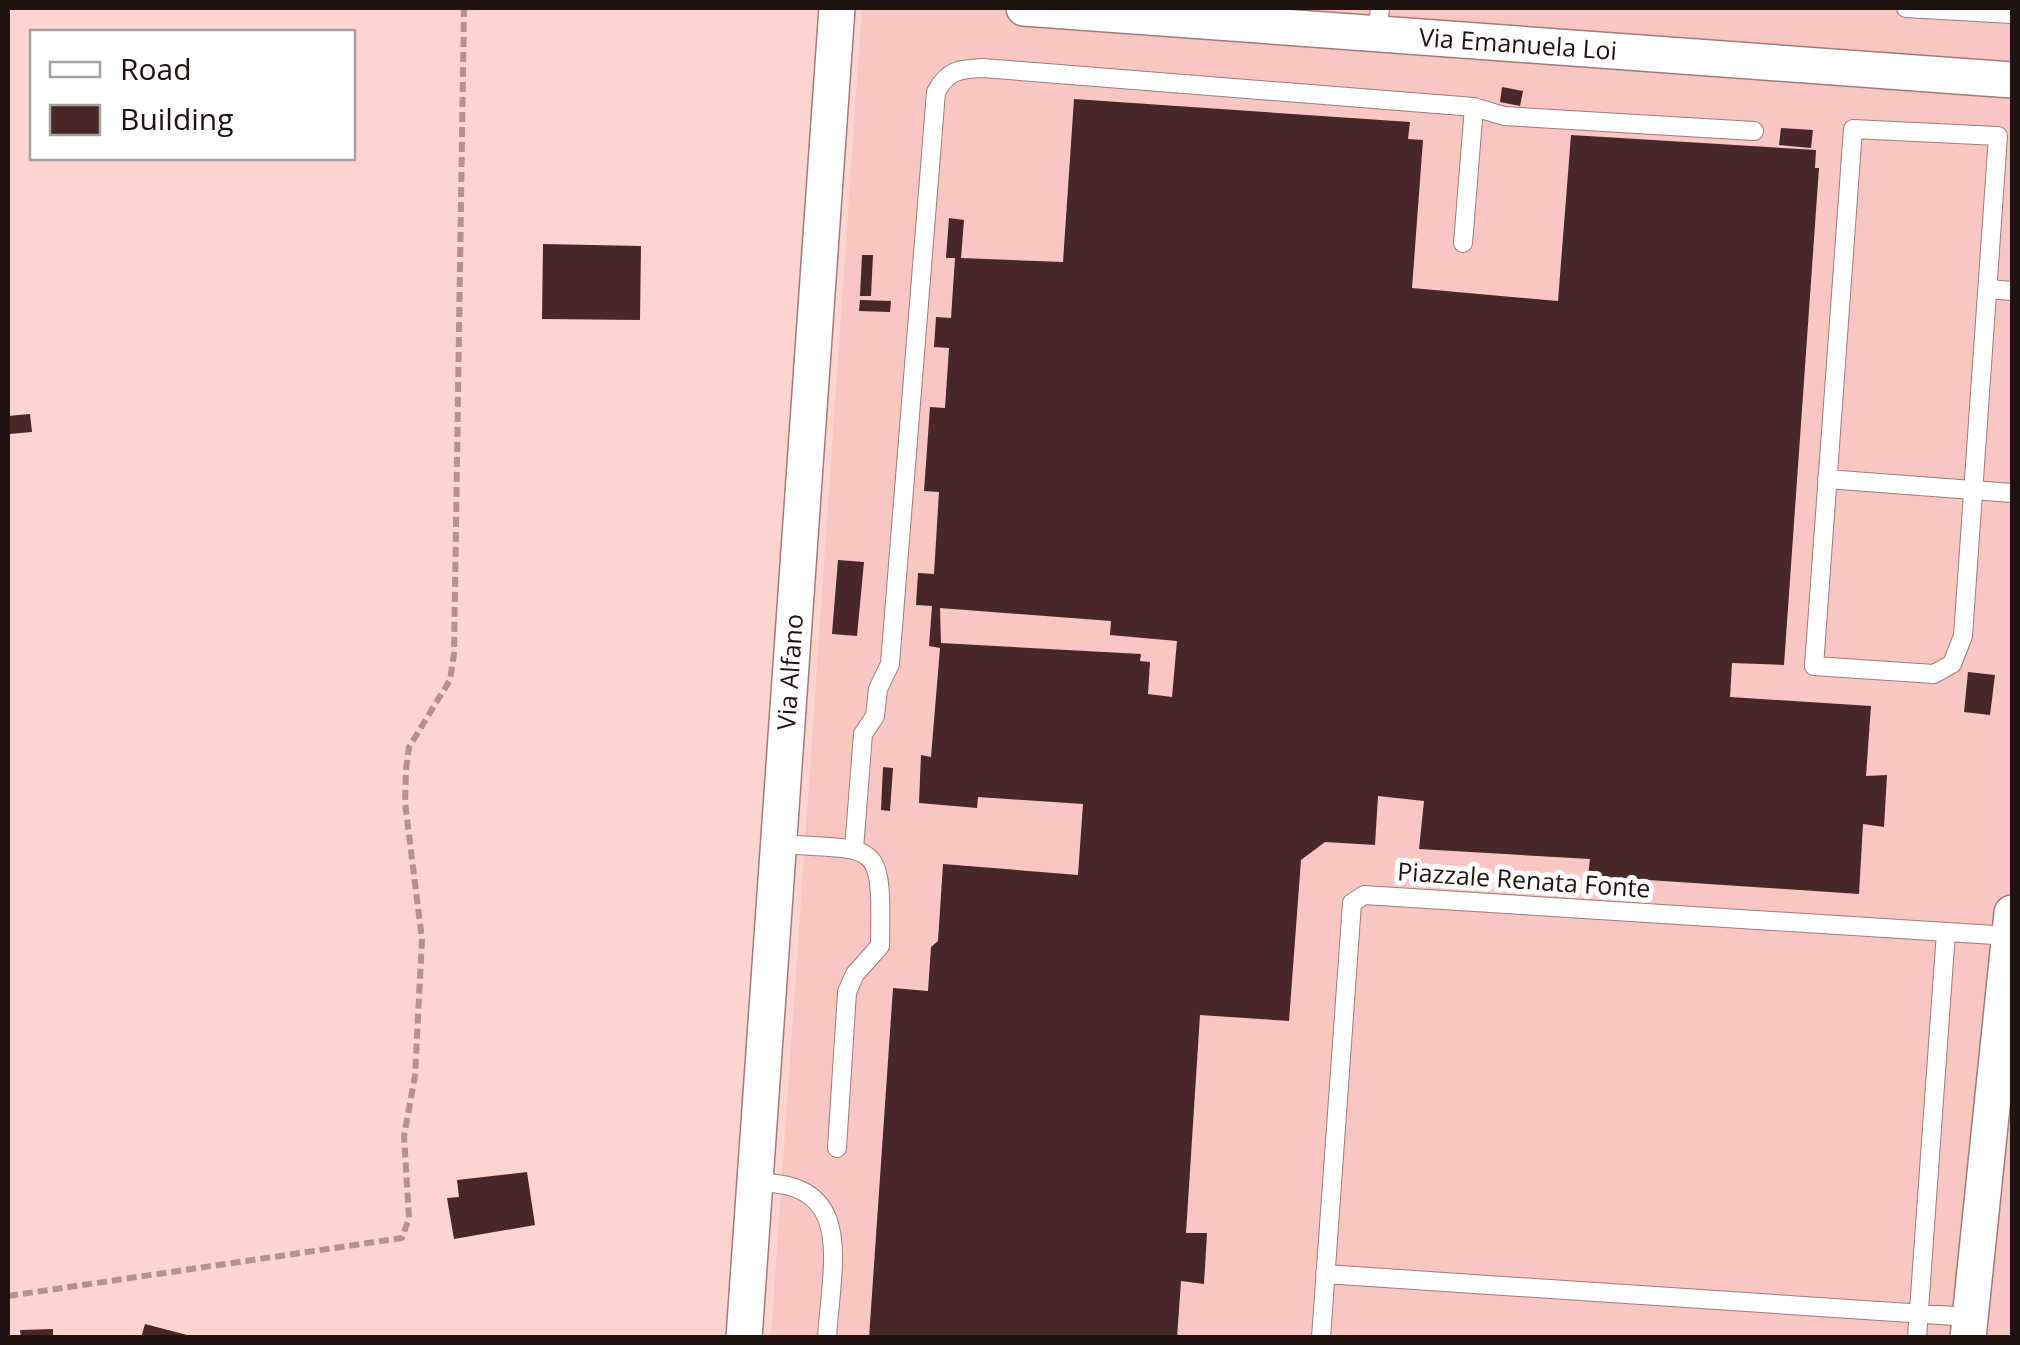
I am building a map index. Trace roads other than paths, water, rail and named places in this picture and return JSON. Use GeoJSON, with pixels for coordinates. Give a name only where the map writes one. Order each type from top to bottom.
{"type":"FeatureCollection","features":[{"type":"Feature","properties":{"kind":"street","name":"Via Alfano"},"geometry":{"type":"LineString","coordinates":[[744,1338],[837,8]]}},
{"type":"Feature","properties":{"kind":"street","name":"Via Emanuela Loi"},"geometry":{"type":"LineString","coordinates":[[1024,8],[1379,21],[2012,80]]}},
{"type":"Feature","properties":{"kind":"street"},"geometry":{"type":"LineString","coordinates":[[1969,1327],[2011,942]]}},
{"type":"Feature","properties":{"kind":"lane"},"geometry":{"type":"LineString","coordinates":[[1906,8],[2012,14]]}},
{"type":"Feature","properties":{"kind":"lane"},"geometry":{"type":"LineString","coordinates":[[854,849],[863,734],[875,716],[878,690],[890,664],[936,92],[944,78],[958,69],[983,68],[1474,107],[1504,116],[1754,131]]}},
{"type":"Feature","properties":{"kind":"lane"},"geometry":{"type":"LineString","coordinates":[[1463,243],[1474,107]]}},
{"type":"Feature","properties":{"kind":"lane"},"geometry":{"type":"LineString","coordinates":[[1853,128],[1998,136],[1988,290],[1962,636],[1952,664],[1934,674],[1814,666],[1853,128]]}},
{"type":"Feature","properties":{"kind":"lane"},"geometry":{"type":"LineString","coordinates":[[1988,290],[2012,291]]}},
{"type":"Feature","properties":{"kind":"lane"},"geometry":{"type":"LineString","coordinates":[[1828,479],[2012,494]]}},
{"type":"Feature","properties":{"kind":"lane"},"geometry":{"type":"LineString","coordinates":[[778,844],[854,849],[868,853],[877,865],[880,946],[855,974],[846,992],[836,1148]]}},
{"type":"Feature","properties":{"kind":"lane","name":"Piazzale Renata Fonte"},"geometry":{"type":"LineString","coordinates":[[1321,1338],[1352,904],[1364,895],[1946,932],[2011,942]]}},
{"type":"Feature","properties":{"kind":"lane"},"geometry":{"type":"LineString","coordinates":[[1918,1338],[1946,932]]}},
{"type":"Feature","properties":{"kind":"lane"},"geometry":{"type":"LineString","coordinates":[[754,1183],[796,1188],[814,1198],[830,1216],[833,1238],[827,1338]]}},
{"type":"Feature","properties":{"kind":"lane"},"geometry":{"type":"LineString","coordinates":[[1325,1274],[1920,1314],[1969,1327]]}}]}
